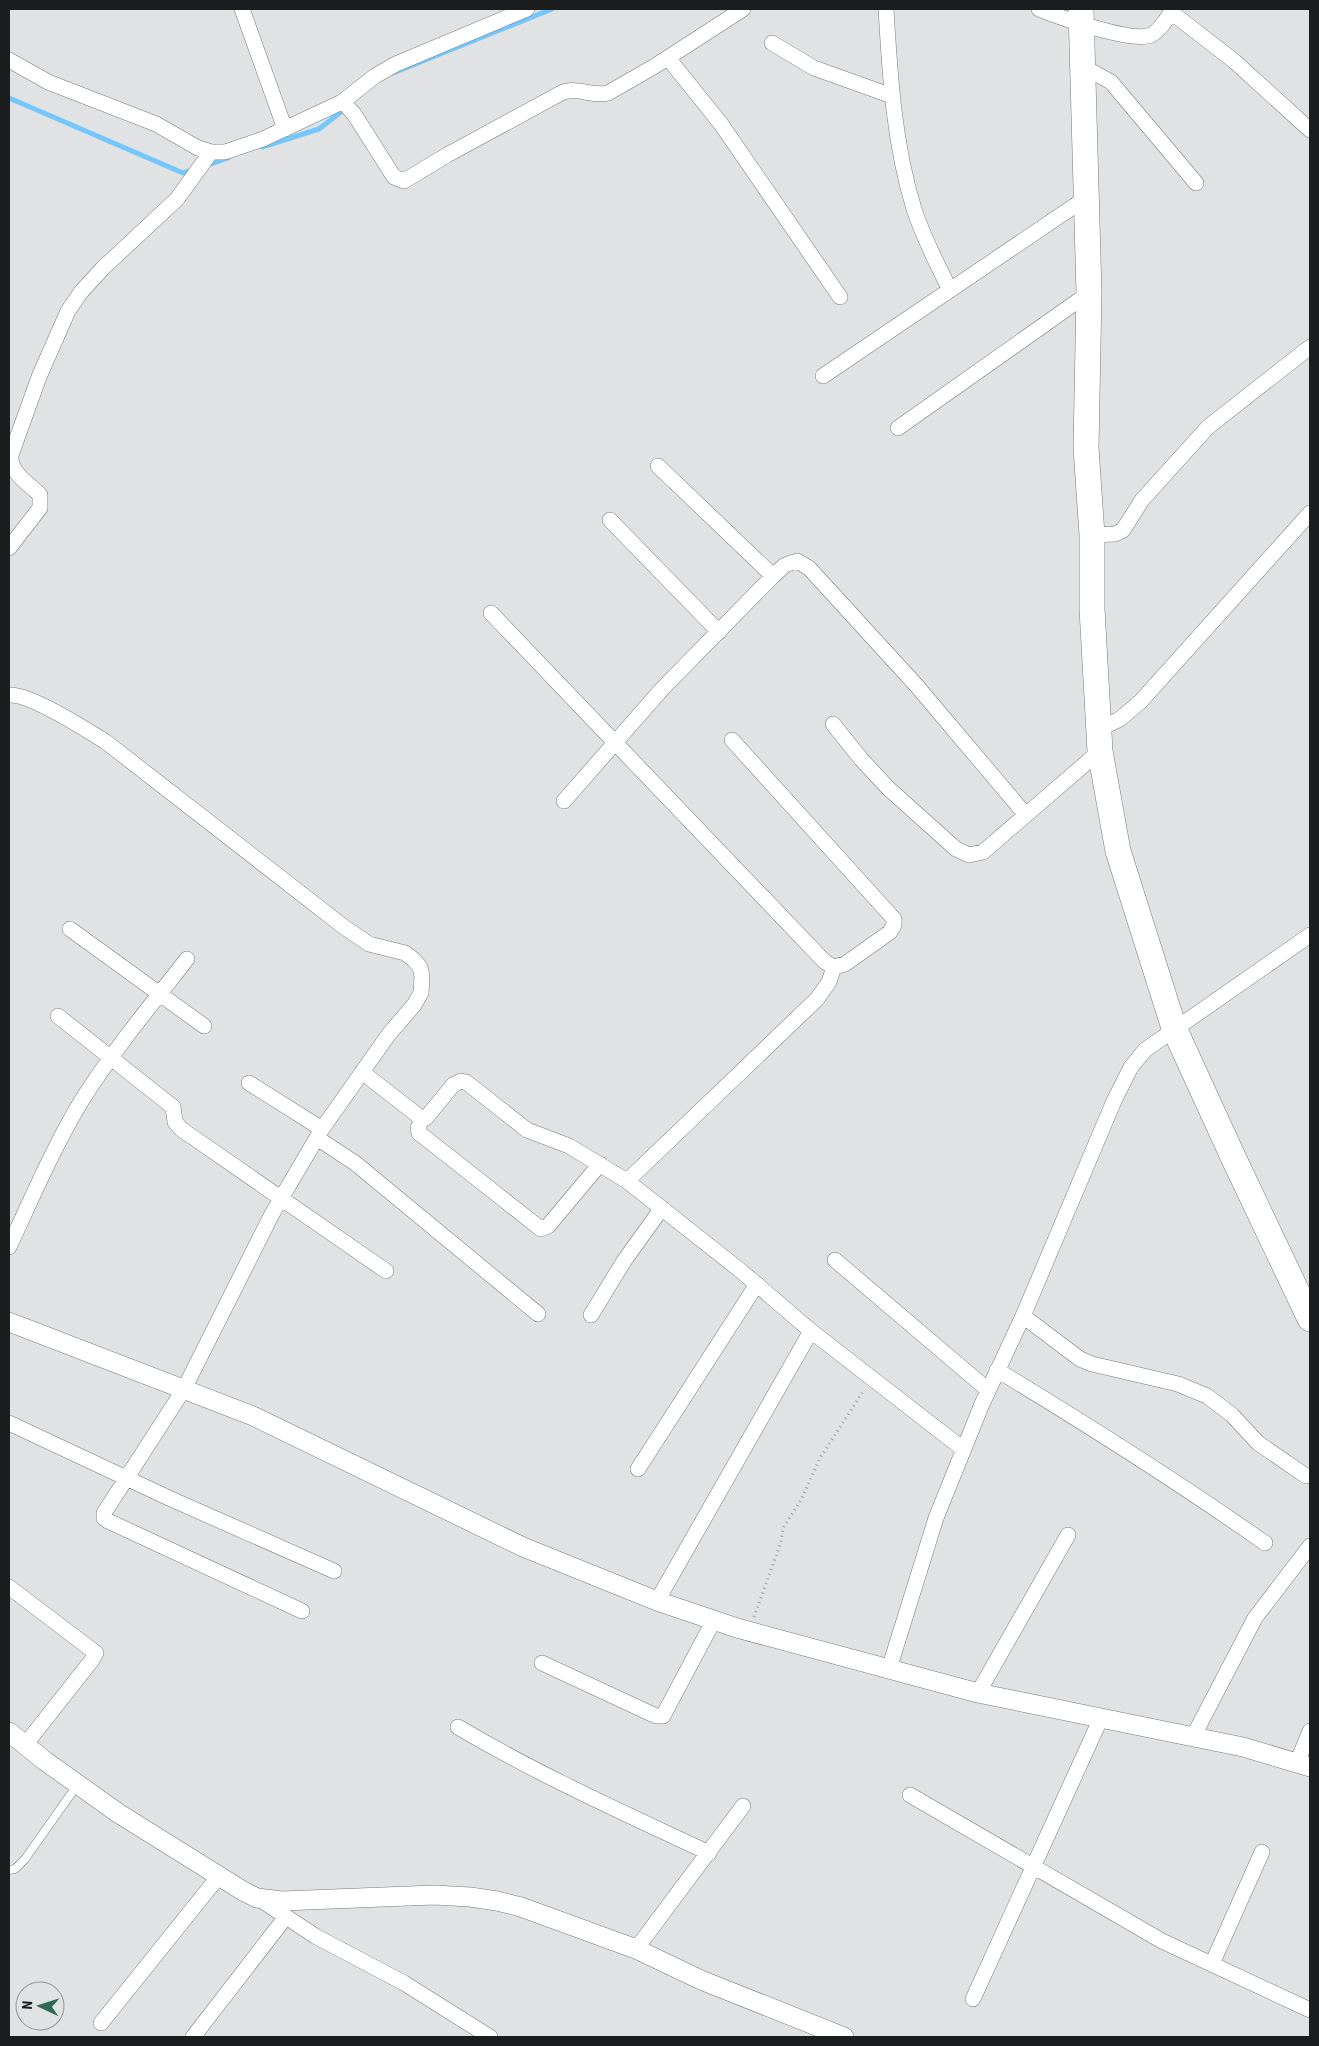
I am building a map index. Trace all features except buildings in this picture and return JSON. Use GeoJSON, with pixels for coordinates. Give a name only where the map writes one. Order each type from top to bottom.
{"type":"FeatureCollection","features":[{"type":"Feature","properties":{"kind":"main road"},"geometry":{"type":"LineString","coordinates":[[1081,17],[1089,293],[1086,448],[1092,535],[1092,609],[1098,741],[1118,851],[1174,1028],[1230,1151],[1308,1309]]}},
{"type":"Feature","properties":{"kind":"street"},"geometry":{"type":"LineString","coordinates":[[242,9],[285,129]]}},
{"type":"Feature","properties":{"kind":"street"},"geometry":{"type":"LineString","coordinates":[[9,548],[40,508],[40,495],[14,469],[10,462],[11,455],[39,377],[68,311],[81,292],[103,268],[177,199],[205,161],[285,129],[348,107],[375,76],[396,64],[527,9]]}},
{"type":"Feature","properties":{"kind":"street"},"geometry":{"type":"LineString","coordinates":[[348,107],[394,178],[404,181],[447,155],[563,92],[573,90],[600,94],[608,93],[668,58],[743,9]]}},
{"type":"Feature","properties":{"kind":"street"},"geometry":{"type":"LineString","coordinates":[[886,9],[892,96],[902,164],[915,211],[950,290]]}},
{"type":"Feature","properties":{"kind":"street"},"geometry":{"type":"LineString","coordinates":[[1039,9],[1081,17],[1144,37],[1158,30],[1172,10],[1234,61],[1310,130]]}},
{"type":"Feature","properties":{"kind":"street"},"geometry":{"type":"LineString","coordinates":[[772,43],[821,72],[892,96]]}},
{"type":"Feature","properties":{"kind":"street"},"geometry":{"type":"LineString","coordinates":[[668,58],[721,124],[840,297]]}},
{"type":"Feature","properties":{"kind":"street"},"geometry":{"type":"LineString","coordinates":[[9,60],[48,82],[141,117],[198,148],[205,161]]}},
{"type":"Feature","properties":{"kind":"street"},"geometry":{"type":"LineString","coordinates":[[1082,66],[1111,82],[1196,183]]}},
{"type":"Feature","properties":{"kind":"street"},"geometry":{"type":"LineString","coordinates":[[823,376],[1086,198]]}},
{"type":"Feature","properties":{"kind":"street"},"geometry":{"type":"LineString","coordinates":[[898,428],[1089,293]]}},
{"type":"Feature","properties":{"kind":"street"},"geometry":{"type":"LineString","coordinates":[[1092,535],[1115,534],[1124,530],[1142,500],[1208,427],[1310,347]]}},
{"type":"Feature","properties":{"kind":"street"},"geometry":{"type":"LineString","coordinates":[[658,466],[773,576]]}},
{"type":"Feature","properties":{"kind":"street"},"geometry":{"type":"LineString","coordinates":[[833,724],[861,759],[888,788],[963,853],[975,855],[983,852],[1025,814],[1120,719],[1141,701],[1310,512]]}},
{"type":"Feature","properties":{"kind":"street"},"geometry":{"type":"LineString","coordinates":[[610,520],[719,632]]}},
{"type":"Feature","properties":{"kind":"street"},"geometry":{"type":"LineString","coordinates":[[564,801],[662,689],[773,576],[793,561],[805,564],[916,685],[1025,814]]}},
{"type":"Feature","properties":{"kind":"street"},"geometry":{"type":"LineString","coordinates":[[491,612],[825,962],[834,967],[845,964],[890,932],[894,927],[894,919],[732,740]]}},
{"type":"Feature","properties":{"kind":"street"},"geometry":{"type":"LineString","coordinates":[[9,694],[20,696],[66,718],[99,737],[344,927],[369,944],[405,953],[420,967],[422,977],[421,993],[414,1005],[389,1034],[320,1134],[272,1214],[184,1389],[105,1508],[104,1518],[108,1521],[302,1611]]}},
{"type":"Feature","properties":{"kind":"street"},"geometry":{"type":"LineString","coordinates":[[70,929],[204,1026]]}},
{"type":"Feature","properties":{"kind":"street"},"geometry":{"type":"LineString","coordinates":[[889,1669],[936,1518],[963,1449],[1023,1316],[1114,1101],[1131,1067],[1145,1050],[1174,1028],[1310,935]]}},
{"type":"Feature","properties":{"kind":"street"},"geometry":{"type":"LineString","coordinates":[[9,1247],[67,1127],[83,1100],[111,1059],[187,959]]}},
{"type":"Feature","properties":{"kind":"street"},"geometry":{"type":"LineString","coordinates":[[627,1181],[817,999],[829,982],[834,967]]}},
{"type":"Feature","properties":{"kind":"street"},"geometry":{"type":"LineString","coordinates":[[58,1016],[172,1107],[176,1122],[181,1129],[282,1197],[386,1271]]}},
{"type":"Feature","properties":{"kind":"street"},"geometry":{"type":"LineString","coordinates":[[362,1072],[422,1118]]}},
{"type":"Feature","properties":{"kind":"street"},"geometry":{"type":"LineString","coordinates":[[249,1082],[320,1134],[538,1314]]}},
{"type":"Feature","properties":{"kind":"street"},"geometry":{"type":"LineString","coordinates":[[422,1118],[426,1118],[453,1085],[457,1082],[464,1082],[526,1130],[542,1138],[569,1146],[600,1164],[627,1181],[662,1208],[757,1284],[811,1331],[963,1449]]}},
{"type":"Feature","properties":{"kind":"street"},"geometry":{"type":"LineString","coordinates":[[422,1118],[418,1128],[419,1133],[542,1229],[548,1226],[600,1164]]}},
{"type":"Feature","properties":{"kind":"street"},"geometry":{"type":"LineString","coordinates":[[591,1315],[624,1261],[662,1208]]}},
{"type":"Feature","properties":{"kind":"street"},"geometry":{"type":"LineString","coordinates":[[835,1260],[988,1390]]}},
{"type":"Feature","properties":{"kind":"street"},"geometry":{"type":"LineString","coordinates":[[638,1468],[757,1284]]}},
{"type":"Feature","properties":{"kind":"street"},"geometry":{"type":"LineString","coordinates":[[1023,1316],[1086,1362],[1178,1384],[1206,1396],[1232,1415],[1258,1442],[1306,1476]]}},
{"type":"Feature","properties":{"kind":"street"},"geometry":{"type":"LineString","coordinates":[[9,1322],[253,1416],[523,1547],[657,1601],[749,1632],[978,1693],[1243,1747],[1303,1765],[1310,1731]]}},
{"type":"Feature","properties":{"kind":"street"},"geometry":{"type":"LineString","coordinates":[[657,1601],[811,1331]]}},
{"type":"Feature","properties":{"kind":"street"},"geometry":{"type":"LineString","coordinates":[[997,1370],[1187,1488],[1265,1543]]}},
{"type":"Feature","properties":{"kind":"street"},"geometry":{"type":"LineString","coordinates":[[9,1423],[126,1478],[334,1571]]}},
{"type":"Feature","properties":{"kind":"street"},"geometry":{"type":"LineString","coordinates":[[978,1693],[1068,1535]]}},
{"type":"Feature","properties":{"kind":"street"},"geometry":{"type":"LineString","coordinates":[[1193,1737],[1256,1618],[1309,1552]]}},
{"type":"Feature","properties":{"kind":"street"},"geometry":{"type":"LineString","coordinates":[[9,1587],[96,1653],[25,1745]]}},
{"type":"Feature","properties":{"kind":"street"},"geometry":{"type":"LineString","coordinates":[[542,1663],[656,1716],[664,1716],[714,1620]]}},
{"type":"Feature","properties":{"kind":"street"},"geometry":{"type":"LineString","coordinates":[[973,1999],[1101,1718]]}},
{"type":"Feature","properties":{"kind":"street"},"geometry":{"type":"LineString","coordinates":[[458,1726],[506,1756],[573,1790],[709,1853]]}},
{"type":"Feature","properties":{"kind":"street"},"geometry":{"type":"LineString","coordinates":[[9,1732],[118,1813],[243,1892],[257,1898],[285,1918],[404,1984],[490,2037]]}},
{"type":"Feature","properties":{"kind":"street"},"geometry":{"type":"LineString","coordinates":[[910,1795],[1033,1868],[1162,1941],[1310,2010]]}},
{"type":"Feature","properties":{"kind":"street"},"geometry":{"type":"LineString","coordinates":[[636,1949],[743,1806]]}},
{"type":"Feature","properties":{"kind":"street"},"geometry":{"type":"LineString","coordinates":[[1212,1964],[1262,1852]]}},
{"type":"Feature","properties":{"kind":"street"},"geometry":{"type":"LineString","coordinates":[[102,2022],[219,1876]]}},
{"type":"Feature","properties":{"kind":"street"},"geometry":{"type":"LineString","coordinates":[[257,1898],[282,1901],[434,1895],[470,1897],[521,1907],[636,1949],[702,1980],[844,2037]]}},
{"type":"Feature","properties":{"kind":"street"},"geometry":{"type":"LineString","coordinates":[[193,2037],[285,1918]]}},
{"type":"Feature","properties":{"kind":"lane"},"geometry":{"type":"LineString","coordinates":[[9,1870],[15,1870],[25,1859],[78,1784]]}},
{"type":"Feature","properties":{"kind":"path"},"geometry":{"type":"LineString","coordinates":[[749,1632],[764,1586],[782,1542],[783,1528],[801,1500],[820,1458],[872,1378]]}},
{"type":"Feature","properties":{"kind":"waterway"},"geometry":{"type":"LineString","coordinates":[[393,73],[552,9]]}},
{"type":"Feature","properties":{"kind":"waterway"},"geometry":{"type":"LineString","coordinates":[[9,98],[183,173],[195,169]]}},
{"type":"Feature","properties":{"kind":"waterway"},"geometry":{"type":"LineString","coordinates":[[262,147],[319,129],[346,108]]}},
{"type":"Feature","properties":{"kind":"waterway"},"geometry":{"type":"LineString","coordinates":[[208,165],[228,158]]}}]}
